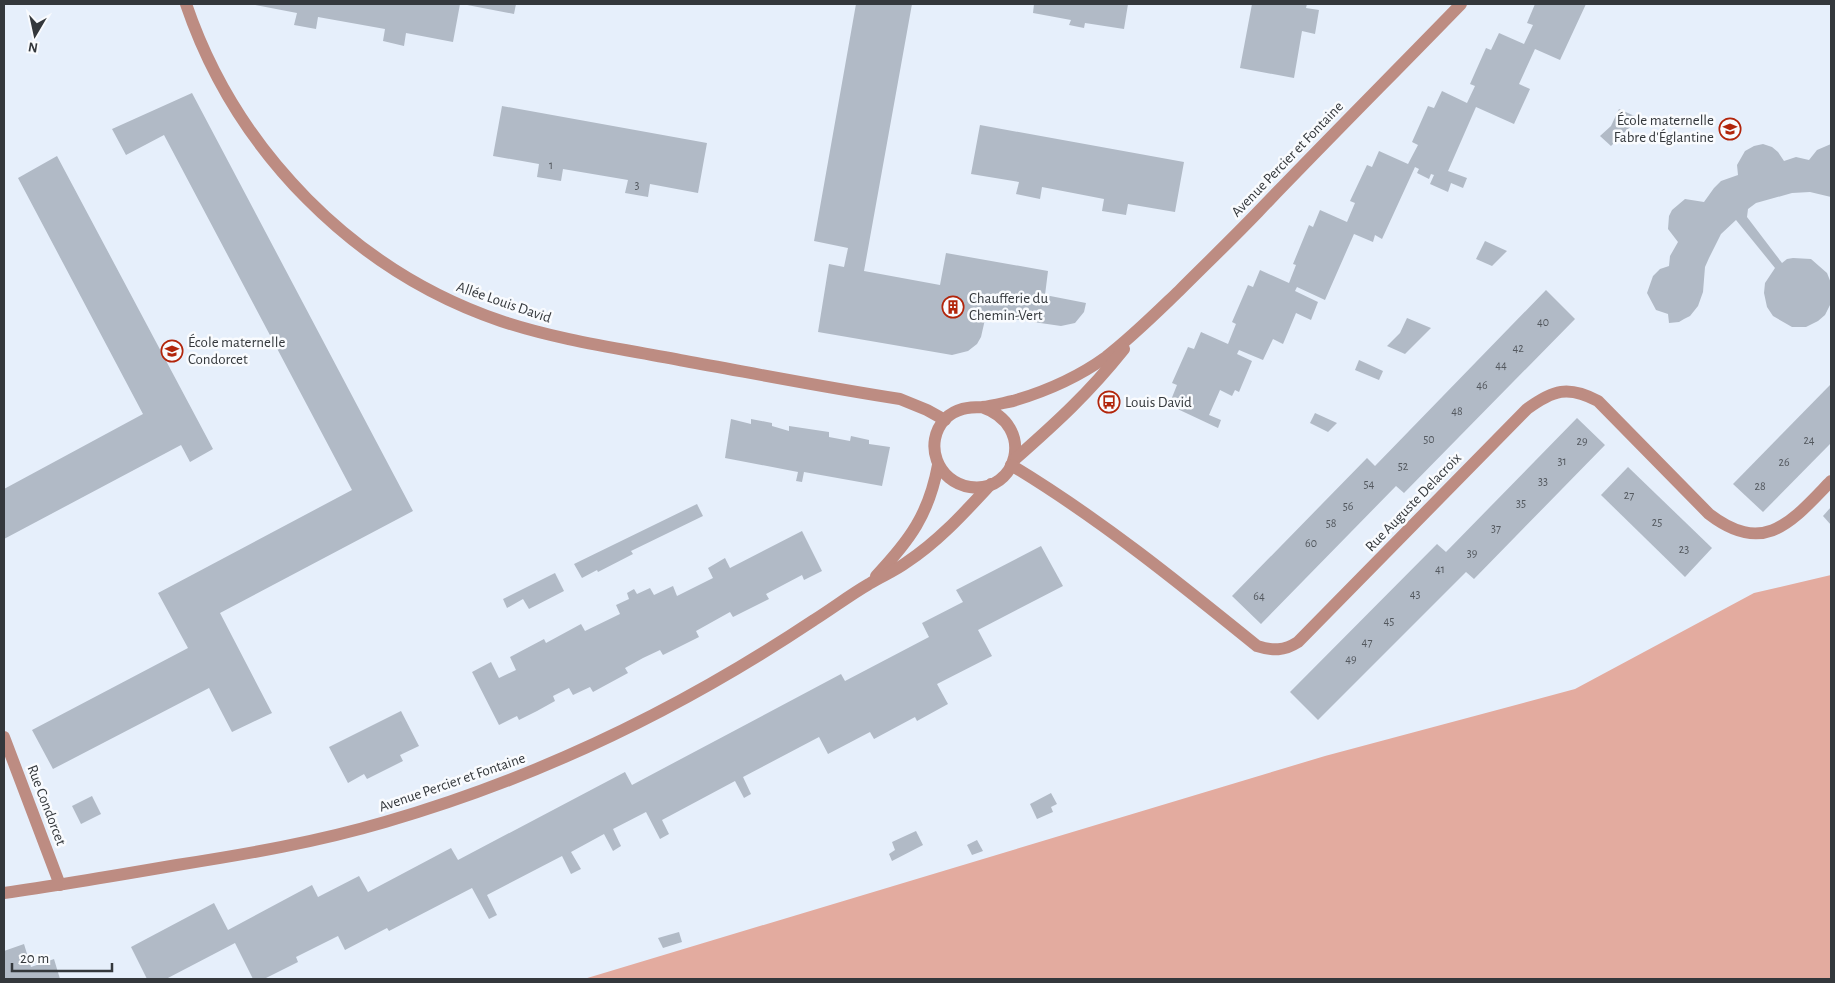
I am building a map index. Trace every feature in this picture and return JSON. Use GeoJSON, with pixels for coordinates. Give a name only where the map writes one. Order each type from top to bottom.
{"type":"FeatureCollection","features":[{"type":"Feature","properties":{"kind":"street","name":"Allée Louis David"},"geometry":{"type":"LineString","coordinates":[[186,4],[208,57],[223,85],[260,143],[289,181],[341,232],[400,274],[437,295],[494,318],[544,334],[900,400],[927,410],[945,420]]}},
{"type":"Feature","properties":{"kind":"street","name":"Avenue Percier et Fontaine"},"geometry":{"type":"LineString","coordinates":[[868,584],[893,558],[917,527],[932,494],[938,465],[935,441],[938,430],[950,415],[962,409],[1015,400],[1070,380],[1106,357],[1134,335],[1242,228],[1461,4]]}},
{"type":"Feature","properties":{"kind":"street","name":"Avenue Percier et Fontaine"},"geometry":{"type":"LineString","coordinates":[[4,894],[306,842],[384,823],[476,794],[532,772],[607,738],[696,692],[779,643],[920,552],[958,519],[991,484],[1005,475],[1012,463],[1099,381],[1134,335]]}},
{"type":"Feature","properties":{"kind":"street","name":"Rue Auguste Delacroix"},"geometry":{"type":"LineString","coordinates":[[1012,463],[1122,540],[1257,646],[1279,650],[1289,648],[1298,642],[1527,409],[1551,393],[1564,391],[1576,393],[1598,401],[1709,514],[1721,523],[1734,529],[1747,533],[1762,533],[1777,529],[1800,513],[1831,481]]}},
{"type":"Feature","properties":{"kind":"street"},"geometry":{"type":"LineString","coordinates":[[982,407],[1000,415],[1012,429],[1015,441],[1012,463]]}},
{"type":"Feature","properties":{"kind":"street"},"geometry":{"type":"LineString","coordinates":[[938,465],[945,475],[961,485],[979,488],[991,484]]}},
{"type":"Feature","properties":{"kind":"street","name":"Rue Condorcet"},"geometry":{"type":"LineString","coordinates":[[4,737],[60,885]]}},
{"type":"Feature","properties":{"kind":"shaded area"},"geometry":{"type":"Polygon","coordinates":[[[1831,575],[1831,979],[584,979],[1325,756],[1575,689],[1754,593],[1831,575]]]}},
{"type":"Feature","properties":{"kind":"building"},"geometry":{"type":"Polygon","coordinates":[[[250,4],[460,4],[453,42],[406,33],[404,46],[383,41],[385,29],[318,17],[316,29],[294,25],[297,13],[250,4]]]}},
{"type":"Feature","properties":{"kind":"building"},"geometry":{"type":"Polygon","coordinates":[[[462,4],[516,4],[514,14],[462,4]]]}},
{"type":"Feature","properties":{"kind":"building"},"geometry":{"type":"Polygon","coordinates":[[[856,4],[912,4],[864,271],[940,285],[946,253],[1048,271],[1045,295],[1086,303],[1084,312],[1075,323],[1061,326],[986,315],[981,337],[977,344],[968,351],[952,355],[818,332],[829,264],[844,267],[848,248],[814,241],[856,4]]]}},
{"type":"Feature","properties":{"kind":"building"},"geometry":{"type":"Polygon","coordinates":[[[1034,4],[1128,4],[1124,29],[1085,23],[1084,28],[1069,25],[1071,20],[1033,13],[1034,4]]]}},
{"type":"Feature","properties":{"kind":"building"},"geometry":{"type":"Polygon","coordinates":[[[1252,4],[1307,4],[1306,8],[1319,10],[1315,34],[1302,31],[1294,78],[1240,68],[1252,4]]]}},
{"type":"Feature","properties":{"kind":"building"},"geometry":{"type":"Polygon","coordinates":[[[1535,4],[1586,4],[1560,60],[1535,49],[1519,84],[1530,89],[1514,124],[1476,107],[1448,171],[1467,178],[1463,188],[1451,183],[1448,192],[1430,184],[1434,175],[1431,174],[1429,179],[1417,173],[1419,169],[1415,167],[1382,239],[1375,235],[1373,242],[1354,234],[1325,300],[1297,287],[1295,291],[1318,302],[1311,320],[1296,313],[1283,344],[1273,339],[1263,360],[1239,350],[1237,354],[1252,361],[1239,392],[1235,390],[1232,396],[1220,390],[1209,415],[1221,420],[1218,428],[1169,405],[1177,385],[1172,383],[1188,347],[1194,349],[1201,332],[1228,344],[1236,324],[1232,322],[1248,285],[1253,287],[1260,270],[1289,283],[1296,265],[1293,264],[1309,225],[1313,227],[1320,210],[1347,222],[1355,203],[1350,201],[1367,165],[1372,167],[1379,151],[1408,164],[1418,145],[1412,142],[1428,106],[1434,108],[1442,91],[1467,103],[1475,86],[1470,84],[1486,48],[1491,50],[1499,33],[1524,44],[1533,25],[1527,23],[1535,4]]]}},
{"type":"Feature","properties":{"kind":"building"},"geometry":{"type":"Polygon","coordinates":[[[192,93],[413,511],[220,613],[272,713],[232,732],[209,688],[53,769],[32,730],[188,648],[158,593],[352,490],[164,135],[126,155],[112,129],[192,93]]]}},
{"type":"Feature","properties":{"kind":"building"},"geometry":{"type":"Polygon","coordinates":[[[502,106],[707,143],[698,193],[650,184],[648,197],[625,193],[628,180],[563,169],[561,181],[537,177],[539,164],[493,156],[502,106]]]}},
{"type":"Feature","properties":{"kind":"building"},"geometry":{"type":"Polygon","coordinates":[[[1619,109],[1639,118],[1611,146],[1600,136],[1611,126],[1619,109]]]}},
{"type":"Feature","properties":{"kind":"building"},"geometry":{"type":"Polygon","coordinates":[[[980,125],[1184,162],[1175,212],[1128,204],[1126,215],[1102,211],[1104,199],[1042,187],[1040,199],[1016,194],[1019,182],[971,174],[980,125]]]}},
{"type":"Feature","properties":{"kind":"building"},"geometry":{"type":"Polygon","coordinates":[[[1763,144],[1772,147],[1784,161],[1796,157],[1809,160],[1817,150],[1831,144],[1831,197],[1810,192],[1792,193],[1756,203],[1748,209],[1747,217],[1782,263],[1787,259],[1793,258],[1811,259],[1827,273],[1831,283],[1831,303],[1825,315],[1806,327],[1792,327],[1773,316],[1767,307],[1764,293],[1765,283],[1775,268],[1736,220],[1721,234],[1705,267],[1703,292],[1698,306],[1690,316],[1679,322],[1669,323],[1668,314],[1656,310],[1647,293],[1653,276],[1660,269],[1669,266],[1670,256],[1678,242],[1668,229],[1669,216],[1672,210],[1685,199],[1704,202],[1721,181],[1738,175],[1737,165],[1745,151],[1763,144]]]}},
{"type":"Feature","properties":{"kind":"building"},"geometry":{"type":"Polygon","coordinates":[[[57,156],[213,449],[190,462],[181,445],[4,539],[4,489],[143,414],[18,178],[57,156]]]}},
{"type":"Feature","properties":{"kind":"building"},"geometry":{"type":"Polygon","coordinates":[[[1485,241],[1507,251],[1492,266],[1476,259],[1485,241]]]}},
{"type":"Feature","properties":{"kind":"building"},"geometry":{"type":"Polygon","coordinates":[[[1546,290],[1575,319],[1404,493],[1396,486],[1261,624],[1232,596],[1367,458],[1375,466],[1546,290]]]}},
{"type":"Feature","properties":{"kind":"building"},"geometry":{"type":"Polygon","coordinates":[[[1407,318],[1431,328],[1405,354],[1387,346],[1400,333],[1407,318]]]}},
{"type":"Feature","properties":{"kind":"building"},"geometry":{"type":"Polygon","coordinates":[[[1359,360],[1383,371],[1379,380],[1355,370],[1359,360]]]}},
{"type":"Feature","properties":{"kind":"building"},"geometry":{"type":"Polygon","coordinates":[[[1831,384],[1831,443],[1763,512],[1733,484],[1831,384]]]}},
{"type":"Feature","properties":{"kind":"building"},"geometry":{"type":"Polygon","coordinates":[[[1315,413],[1337,423],[1328,432],[1310,423],[1315,413]]]}},
{"type":"Feature","properties":{"kind":"building"},"geometry":{"type":"Polygon","coordinates":[[[1577,418],[1605,445],[1474,579],[1466,572],[1318,720],[1290,692],[1437,544],[1446,552],[1577,418]]]}},
{"type":"Feature","properties":{"kind":"building"},"geometry":{"type":"Polygon","coordinates":[[[731,419],[751,424],[751,419],[772,423],[772,426],[789,431],[789,426],[829,432],[829,437],[850,441],[851,436],[869,440],[869,444],[890,447],[882,486],[804,472],[802,482],[796,481],[798,472],[725,458],[731,419]]]}},
{"type":"Feature","properties":{"kind":"building"},"geometry":{"type":"Polygon","coordinates":[[[1628,467],[1712,548],[1685,577],[1601,495],[1628,467]]]}},
{"type":"Feature","properties":{"kind":"building"},"geometry":{"type":"Polygon","coordinates":[[[697,504],[703,516],[631,551],[633,554],[598,572],[597,570],[582,578],[574,564],[697,504]]]}},
{"type":"Feature","properties":{"kind":"building"},"geometry":{"type":"Polygon","coordinates":[[[1831,507],[1831,525],[1823,516],[1831,507]]]}},
{"type":"Feature","properties":{"kind":"building"},"geometry":{"type":"Polygon","coordinates":[[[802,531],[822,571],[804,580],[802,575],[766,594],[769,599],[733,617],[730,612],[696,631],[699,637],[663,655],[660,650],[643,658],[625,668],[628,673],[593,692],[590,687],[573,695],[569,688],[553,696],[555,701],[537,711],[519,720],[517,716],[499,725],[472,672],[491,662],[499,678],[516,670],[510,657],[544,639],[546,643],[581,624],[585,631],[620,614],[616,605],[629,599],[627,593],[634,589],[637,594],[650,588],[654,595],[673,586],[677,596],[713,578],[708,568],[725,558],[730,568],[802,531]]]}},
{"type":"Feature","properties":{"kind":"building"},"geometry":{"type":"Polygon","coordinates":[[[1041,546],[1063,586],[978,630],[992,656],[937,684],[948,704],[917,721],[915,717],[874,739],[870,732],[828,754],[819,737],[743,777],[751,794],[744,798],[735,781],[662,820],[669,834],[660,839],[646,812],[613,829],[621,846],[613,851],[604,834],[571,852],[581,869],[571,874],[562,856],[487,895],[497,915],[489,919],[472,888],[389,931],[387,928],[345,950],[338,936],[296,957],[298,962],[264,979],[253,979],[235,943],[166,979],[147,979],[131,947],[214,903],[228,930],[312,885],[318,897],[359,876],[368,892],[451,848],[458,860],[625,772],[632,785],[841,674],[845,681],[929,637],[922,623],[963,602],[956,590],[1041,546]]]}},
{"type":"Feature","properties":{"kind":"building"},"geometry":{"type":"Polygon","coordinates":[[[555,573],[564,591],[529,609],[523,599],[507,608],[503,599],[555,573]]]}},
{"type":"Feature","properties":{"kind":"building"},"geometry":{"type":"Polygon","coordinates":[[[401,711],[419,746],[400,755],[403,761],[367,779],[364,774],[348,783],[329,747],[401,711]]]}},
{"type":"Feature","properties":{"kind":"building"},"geometry":{"type":"Polygon","coordinates":[[[1051,793],[1057,804],[1051,807],[1053,812],[1037,819],[1030,804],[1051,793]]]}},
{"type":"Feature","properties":{"kind":"building"},"geometry":{"type":"Polygon","coordinates":[[[92,796],[101,814],[81,824],[72,806],[92,796]]]}},
{"type":"Feature","properties":{"kind":"building"},"geometry":{"type":"Polygon","coordinates":[[[916,831],[923,845],[892,861],[889,854],[895,850],[892,842],[916,831]]]}},
{"type":"Feature","properties":{"kind":"building"},"geometry":{"type":"Polygon","coordinates":[[[977,840],[983,851],[972,855],[967,845],[977,840]]]}},
{"type":"Feature","properties":{"kind":"building"},"geometry":{"type":"Polygon","coordinates":[[[679,932],[682,942],[663,948],[658,938],[679,932]]]}},
{"type":"Feature","properties":{"kind":"building"},"geometry":{"type":"Polygon","coordinates":[[[24,944],[31,967],[54,959],[60,979],[4,979],[4,951],[24,944]]]}},
{"type":"Feature","properties":{"kind":"place","name":"École maternelle Fabre d'Églantine"},"geometry":{"type":"Point","coordinates":[1730,129]}},
{"type":"Feature","properties":{"kind":"place","name":"Chaufferie du Chemin-Vert"},"geometry":{"type":"Point","coordinates":[953,307]}},
{"type":"Feature","properties":{"kind":"place","name":"École maternelle Condorcet"},"geometry":{"type":"Point","coordinates":[172,351]}},
{"type":"Feature","properties":{"kind":"place","name":"Louis David"},"geometry":{"type":"Point","coordinates":[1109,402]}}]}
